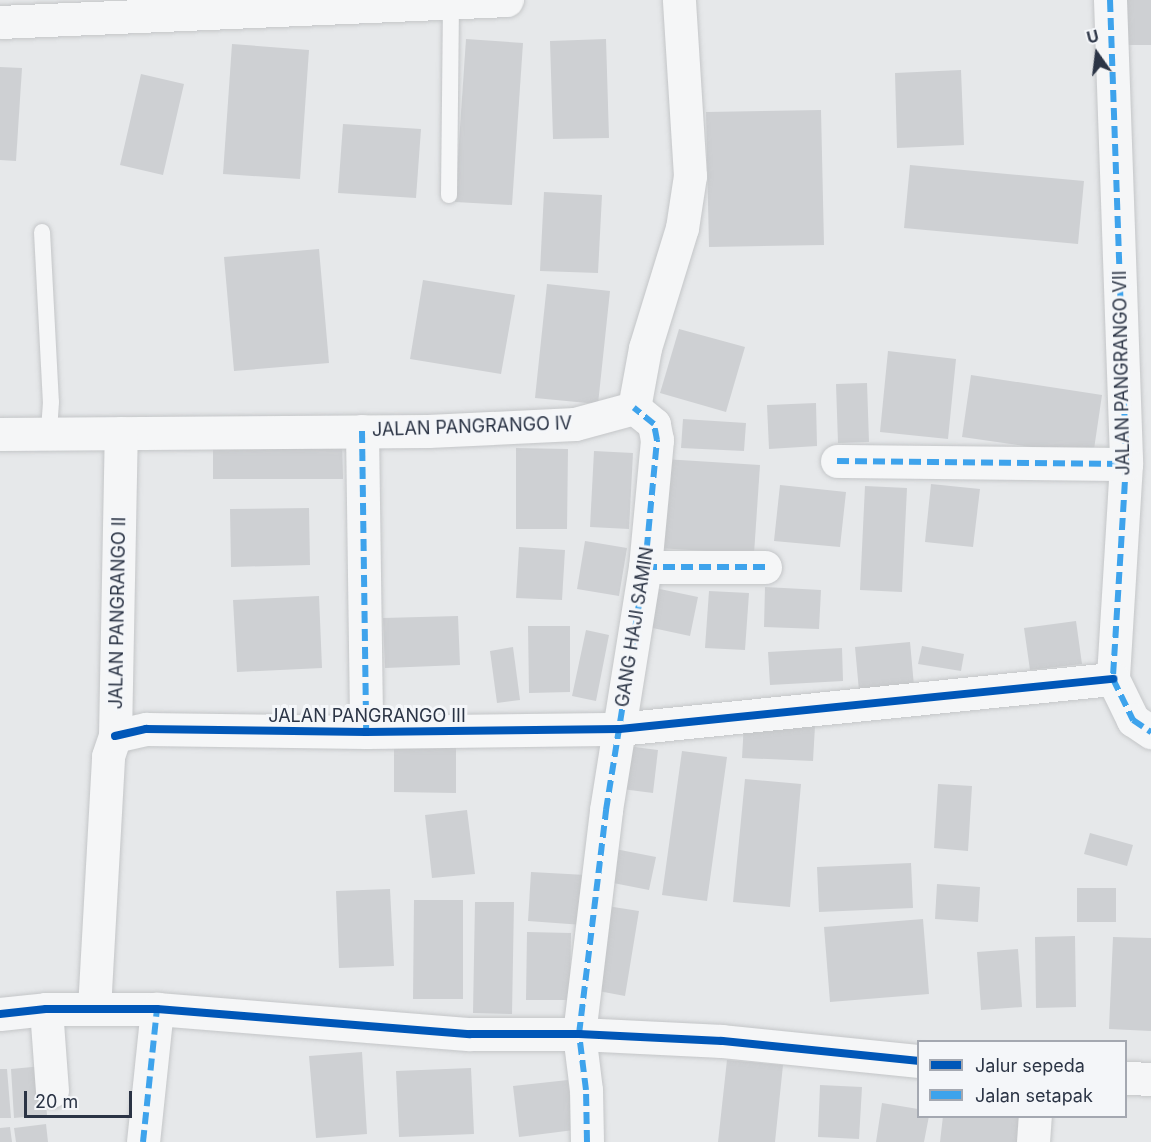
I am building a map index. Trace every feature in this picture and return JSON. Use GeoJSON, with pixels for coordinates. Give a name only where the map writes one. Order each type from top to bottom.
{"type":"FeatureCollection","features":[{"type":"Feature","properties":{"kind":"street"},"geometry":{"type":"LineString","coordinates":[[3,14],[150,17],[507,0]]}},
{"type":"Feature","properties":{"kind":"street"},"geometry":{"type":"LineString","coordinates":[[634,408],[645,348],[682,228],[690,176],[679,0]]}},
{"type":"Feature","properties":{"kind":"street","name":"JALAN PANGRANGO VII"},"geometry":{"type":"LineString","coordinates":[[1110,0],[1126,464],[1113,679],[1133,720],[1151,732]]}},
{"type":"Feature","properties":{"kind":"street","name":"JALAN PANGRANGO IV"},"geometry":{"type":"LineString","coordinates":[[0,434],[362,431],[575,424],[634,408]]}},
{"type":"Feature","properties":{"kind":"street","name":"GANG HAJI SAMIN"},"geometry":{"type":"LineString","coordinates":[[587,1142],[586,1090],[579,1034],[606,810],[645,567],[657,440],[654,424],[634,408]]}},
{"type":"Feature","properties":{"kind":"street"},"geometry":{"type":"LineString","coordinates":[[362,431],[366,732]]}},
{"type":"Feature","properties":{"kind":"street","name":"JALAN PANGRANGO II"},"geometry":{"type":"LineString","coordinates":[[94,1008],[108,756],[115,736],[121,432]]}},
{"type":"Feature","properties":{"kind":"street"},"geometry":{"type":"LineString","coordinates":[[837,461],[1126,464]]}},
{"type":"Feature","properties":{"kind":"street"},"geometry":{"type":"LineString","coordinates":[[645,567],[765,567]]}},
{"type":"Feature","properties":{"kind":"street","name":"JALAN PANGRANGO III"},"geometry":{"type":"LineString","coordinates":[[115,736],[146,729],[366,732],[619,729],[1113,679]]}},
{"type":"Feature","properties":{"kind":"street"},"geometry":{"type":"LineString","coordinates":[[0,1014],[46,1009],[157,1009],[470,1034],[579,1034],[722,1041],[917,1061]]}},
{"type":"Feature","properties":{"kind":"street"},"geometry":{"type":"LineString","coordinates":[[46,1009],[52,1091]]}},
{"type":"Feature","properties":{"kind":"street"},"geometry":{"type":"LineString","coordinates":[[143,1142],[157,1009]]}},
{"type":"Feature","properties":{"kind":"street"},"geometry":{"type":"LineString","coordinates":[[1127,1078],[1151,1079]]}},
{"type":"Feature","properties":{"kind":"street"},"geometry":{"type":"LineString","coordinates":[[1033,1142],[1035,1118]]}},
{"type":"Feature","properties":{"kind":"lane"},"geometry":{"type":"LineString","coordinates":[[449,195],[451,3]]}},
{"type":"Feature","properties":{"kind":"lane"},"geometry":{"type":"LineString","coordinates":[[42,232],[51,402],[49,433]]}},
{"type":"Feature","properties":{"kind":"building"},"geometry":{"type":"Polygon","coordinates":[[[1123,0],[1151,0],[1151,45],[1123,45],[1123,0]]]}},
{"type":"Feature","properties":{"kind":"building"},"geometry":{"type":"Polygon","coordinates":[[[466,39],[523,43],[512,205],[455,202],[466,39]]]}},
{"type":"Feature","properties":{"kind":"building"},"geometry":{"type":"Polygon","coordinates":[[[606,39],[609,138],[553,139],[550,41],[606,39]]]}},
{"type":"Feature","properties":{"kind":"building"},"geometry":{"type":"Polygon","coordinates":[[[232,44],[309,50],[300,179],[223,174],[232,44]]]}},
{"type":"Feature","properties":{"kind":"building"},"geometry":{"type":"Polygon","coordinates":[[[0,67],[22,68],[16,161],[0,160],[0,67]]]}},
{"type":"Feature","properties":{"kind":"building"},"geometry":{"type":"Polygon","coordinates":[[[961,70],[964,145],[897,148],[895,73],[961,70]]]}},
{"type":"Feature","properties":{"kind":"building"},"geometry":{"type":"Polygon","coordinates":[[[141,74],[184,84],[163,175],[120,165],[141,74]]]}},
{"type":"Feature","properties":{"kind":"building"},"geometry":{"type":"Polygon","coordinates":[[[821,110],[824,245],[709,247],[706,112],[821,110]]]}},
{"type":"Feature","properties":{"kind":"building"},"geometry":{"type":"Polygon","coordinates":[[[343,124],[421,129],[416,198],[338,193],[343,124]]]}},
{"type":"Feature","properties":{"kind":"building"},"geometry":{"type":"Polygon","coordinates":[[[910,165],[1084,181],[1078,244],[904,228],[910,165]]]}},
{"type":"Feature","properties":{"kind":"building"},"geometry":{"type":"Polygon","coordinates":[[[544,192],[602,195],[598,273],[540,271],[544,192]]]}},
{"type":"Feature","properties":{"kind":"building"},"geometry":{"type":"Polygon","coordinates":[[[319,249],[329,363],[234,371],[224,257],[319,249]]]}},
{"type":"Feature","properties":{"kind":"building"},"geometry":{"type":"Polygon","coordinates":[[[423,280],[515,295],[501,374],[410,359],[423,280]]]}},
{"type":"Feature","properties":{"kind":"building"},"geometry":{"type":"Polygon","coordinates":[[[547,284],[610,291],[598,404],[535,398],[547,284]]]}},
{"type":"Feature","properties":{"kind":"building"},"geometry":{"type":"Polygon","coordinates":[[[679,329],[745,347],[726,412],[660,393],[679,329]]]}},
{"type":"Feature","properties":{"kind":"building"},"geometry":{"type":"Polygon","coordinates":[[[888,351],[956,359],[948,439],[880,432],[888,351]]]}},
{"type":"Feature","properties":{"kind":"building"},"geometry":{"type":"Polygon","coordinates":[[[971,375],[1102,395],[1093,456],[962,437],[971,375]]]}},
{"type":"Feature","properties":{"kind":"building"},"geometry":{"type":"Polygon","coordinates":[[[867,383],[869,442],[838,443],[836,384],[867,383]]]}},
{"type":"Feature","properties":{"kind":"building"},"geometry":{"type":"Polygon","coordinates":[[[816,403],[817,446],[769,449],[767,405],[816,403]]]}},
{"type":"Feature","properties":{"kind":"building"},"geometry":{"type":"Polygon","coordinates":[[[683,419],[746,423],[744,451],[681,448],[683,419]]]}},
{"type":"Feature","properties":{"kind":"building"},"geometry":{"type":"Polygon","coordinates":[[[213,436],[342,436],[343,479],[213,479],[213,436]]]}},
{"type":"Feature","properties":{"kind":"building"},"geometry":{"type":"Polygon","coordinates":[[[516,448],[568,449],[567,529],[516,529],[516,448]]]}},
{"type":"Feature","properties":{"kind":"building"},"geometry":{"type":"Polygon","coordinates":[[[594,451],[633,453],[629,529],[590,527],[594,451]]]}},
{"type":"Feature","properties":{"kind":"building"},"geometry":{"type":"Polygon","coordinates":[[[664,459],[760,465],[754,554],[658,548],[664,459]]]}},
{"type":"Feature","properties":{"kind":"building"},"geometry":{"type":"Polygon","coordinates":[[[931,484],[980,489],[973,547],[925,542],[931,484]]]}},
{"type":"Feature","properties":{"kind":"building"},"geometry":{"type":"Polygon","coordinates":[[[780,485],[846,492],[840,547],[774,541],[780,485]]]}},
{"type":"Feature","properties":{"kind":"building"},"geometry":{"type":"Polygon","coordinates":[[[865,486],[907,488],[902,592],[860,590],[865,486]]]}},
{"type":"Feature","properties":{"kind":"building"},"geometry":{"type":"Polygon","coordinates":[[[309,508],[310,565],[231,567],[230,509],[309,508]]]}},
{"type":"Feature","properties":{"kind":"building"},"geometry":{"type":"Polygon","coordinates":[[[585,541],[627,548],[619,596],[577,589],[585,541]]]}},
{"type":"Feature","properties":{"kind":"building"},"geometry":{"type":"Polygon","coordinates":[[[519,547],[565,550],[562,600],[516,598],[519,547]]]}},
{"type":"Feature","properties":{"kind":"building"},"geometry":{"type":"Polygon","coordinates":[[[765,587],[821,590],[819,629],[764,627],[765,587]]]}},
{"type":"Feature","properties":{"kind":"building"},"geometry":{"type":"Polygon","coordinates":[[[655,588],[698,597],[690,636],[648,627],[655,588]]]}},
{"type":"Feature","properties":{"kind":"building"},"geometry":{"type":"Polygon","coordinates":[[[709,591],[749,593],[745,650],[705,648],[709,591]]]}},
{"type":"Feature","properties":{"kind":"building"},"geometry":{"type":"Polygon","coordinates":[[[319,596],[322,668],[237,672],[233,600],[319,596]]]}},
{"type":"Feature","properties":{"kind":"building"},"geometry":{"type":"Polygon","coordinates":[[[458,616],[460,665],[385,668],[383,618],[458,616]]]}},
{"type":"Feature","properties":{"kind":"building"},"geometry":{"type":"Polygon","coordinates":[[[1076,621],[1082,664],[1030,670],[1024,628],[1076,621]]]}},
{"type":"Feature","properties":{"kind":"building"},"geometry":{"type":"Polygon","coordinates":[[[528,626],[570,626],[570,692],[529,693],[528,626]]]}},
{"type":"Feature","properties":{"kind":"building"},"geometry":{"type":"Polygon","coordinates":[[[586,630],[609,635],[596,701],[572,696],[586,630]]]}},
{"type":"Feature","properties":{"kind":"building"},"geometry":{"type":"Polygon","coordinates":[[[910,642],[914,686],[859,691],[855,647],[910,642]]]}},
{"type":"Feature","properties":{"kind":"building"},"geometry":{"type":"Polygon","coordinates":[[[922,646],[964,654],[961,671],[918,664],[922,646]]]}},
{"type":"Feature","properties":{"kind":"building"},"geometry":{"type":"Polygon","coordinates":[[[513,647],[520,700],[497,703],[490,651],[513,647]]]}},
{"type":"Feature","properties":{"kind":"building"},"geometry":{"type":"Polygon","coordinates":[[[842,648],[843,681],[770,685],[768,652],[842,648]]]}},
{"type":"Feature","properties":{"kind":"building"},"geometry":{"type":"Polygon","coordinates":[[[744,723],[815,726],[813,761],[742,758],[744,723]]]}},
{"type":"Feature","properties":{"kind":"building"},"geometry":{"type":"Polygon","coordinates":[[[619,745],[658,750],[653,793],[614,788],[619,745]]]}},
{"type":"Feature","properties":{"kind":"building"},"geometry":{"type":"Polygon","coordinates":[[[394,746],[456,746],[456,793],[394,792],[394,746]]]}},
{"type":"Feature","properties":{"kind":"building"},"geometry":{"type":"Polygon","coordinates":[[[682,751],[727,757],[707,901],[662,895],[682,751]]]}},
{"type":"Feature","properties":{"kind":"building"},"geometry":{"type":"Polygon","coordinates":[[[745,779],[801,784],[790,907],[733,902],[745,779]]]}},
{"type":"Feature","properties":{"kind":"building"},"geometry":{"type":"Polygon","coordinates":[[[938,784],[972,786],[968,851],[934,848],[938,784]]]}},
{"type":"Feature","properties":{"kind":"building"},"geometry":{"type":"Polygon","coordinates":[[[467,810],[475,874],[432,878],[425,815],[467,810]]]}},
{"type":"Feature","properties":{"kind":"building"},"geometry":{"type":"Polygon","coordinates":[[[1090,833],[1133,845],[1127,866],[1084,854],[1090,833]]]}},
{"type":"Feature","properties":{"kind":"building"},"geometry":{"type":"Polygon","coordinates":[[[610,848],[656,857],[649,890],[603,881],[610,848]]]}},
{"type":"Feature","properties":{"kind":"building"},"geometry":{"type":"Polygon","coordinates":[[[911,863],[913,908],[819,912],[817,867],[911,863]]]}},
{"type":"Feature","properties":{"kind":"building"},"geometry":{"type":"Polygon","coordinates":[[[531,872],[586,875],[583,925],[528,921],[531,872]]]}},
{"type":"Feature","properties":{"kind":"building"},"geometry":{"type":"Polygon","coordinates":[[[937,884],[980,887],[978,922],[935,919],[937,884]]]}},
{"type":"Feature","properties":{"kind":"building"},"geometry":{"type":"Polygon","coordinates":[[[1077,888],[1116,888],[1116,922],[1077,922],[1077,888]]]}},
{"type":"Feature","properties":{"kind":"building"},"geometry":{"type":"Polygon","coordinates":[[[390,889],[394,966],[339,968],[336,891],[390,889]]]}},
{"type":"Feature","properties":{"kind":"building"},"geometry":{"type":"Polygon","coordinates":[[[414,900],[463,900],[463,999],[413,999],[414,900]]]}},
{"type":"Feature","properties":{"kind":"building"},"geometry":{"type":"Polygon","coordinates":[[[475,902],[514,902],[512,1014],[473,1013],[475,902]]]}},
{"type":"Feature","properties":{"kind":"building"},"geometry":{"type":"Polygon","coordinates":[[[607,906],[639,911],[625,996],[593,990],[607,906]]]}},
{"type":"Feature","properties":{"kind":"building"},"geometry":{"type":"Polygon","coordinates":[[[923,919],[929,994],[830,1002],[824,927],[923,919]]]}},
{"type":"Feature","properties":{"kind":"building"},"geometry":{"type":"Polygon","coordinates":[[[527,932],[571,933],[570,1000],[526,1000],[527,932]]]}},
{"type":"Feature","properties":{"kind":"building"},"geometry":{"type":"Polygon","coordinates":[[[1075,936],[1076,1007],[1036,1008],[1035,937],[1075,936]]]}},
{"type":"Feature","properties":{"kind":"building"},"geometry":{"type":"Polygon","coordinates":[[[1113,937],[1151,938],[1151,1031],[1109,1029],[1113,937]]]}},
{"type":"Feature","properties":{"kind":"building"},"geometry":{"type":"Polygon","coordinates":[[[1018,949],[1022,1007],[981,1010],[977,952],[1018,949]]]}},
{"type":"Feature","properties":{"kind":"building"},"geometry":{"type":"Polygon","coordinates":[[[362,1052],[367,1134],[316,1138],[309,1056],[362,1052]]]}},
{"type":"Feature","properties":{"kind":"building"},"geometry":{"type":"Polygon","coordinates":[[[727,1060],[783,1065],[775,1142],[718,1142],[727,1060]]]}},
{"type":"Feature","properties":{"kind":"building"},"geometry":{"type":"Polygon","coordinates":[[[43,1066],[47,1115],[14,1118],[11,1069],[43,1066]]]}},
{"type":"Feature","properties":{"kind":"building"},"geometry":{"type":"Polygon","coordinates":[[[471,1068],[474,1134],[399,1137],[396,1071],[471,1068]]]}},
{"type":"Feature","properties":{"kind":"building"},"geometry":{"type":"Polygon","coordinates":[[[0,1069],[7,1069],[11,1118],[0,1118],[0,1069]]]}},
{"type":"Feature","properties":{"kind":"building"},"geometry":{"type":"Polygon","coordinates":[[[568,1080],[574,1130],[519,1137],[513,1086],[568,1080]]]}},
{"type":"Feature","properties":{"kind":"building"},"geometry":{"type":"Polygon","coordinates":[[[820,1085],[862,1087],[859,1139],[818,1137],[820,1085]]]}},
{"type":"Feature","properties":{"kind":"building"},"geometry":{"type":"Polygon","coordinates":[[[882,1103],[917,1109],[917,1118],[929,1118],[924,1142],[876,1142],[882,1103]]]}},
{"type":"Feature","properties":{"kind":"building"},"geometry":{"type":"Polygon","coordinates":[[[943,1118],[1029,1118],[1026,1142],[940,1142],[943,1118]]]}},
{"type":"Feature","properties":{"kind":"building"},"geometry":{"type":"Polygon","coordinates":[[[46,1124],[48,1142],[16,1142],[14,1128],[46,1124]]]}},
{"type":"Feature","properties":{"kind":"building"},"geometry":{"type":"Polygon","coordinates":[[[10,1127],[12,1142],[0,1142],[0,1128],[10,1127]]]}},
{"type":"Feature","properties":{"kind":"marked path"},"geometry":{"type":"LineString","coordinates":[[1110,0],[1126,464],[1113,679],[1133,720],[1151,732]]}},
{"type":"Feature","properties":{"kind":"marked path"},"geometry":{"type":"LineString","coordinates":[[587,1142],[586,1090],[579,1034],[606,810],[645,567],[657,440],[654,424],[634,408]]}},
{"type":"Feature","properties":{"kind":"marked path"},"geometry":{"type":"LineString","coordinates":[[362,431],[366,732]]}},
{"type":"Feature","properties":{"kind":"marked path"},"geometry":{"type":"LineString","coordinates":[[837,461],[1126,464]]}},
{"type":"Feature","properties":{"kind":"marked path"},"geometry":{"type":"LineString","coordinates":[[645,567],[765,567]]}},
{"type":"Feature","properties":{"kind":"marked path"},"geometry":{"type":"LineString","coordinates":[[143,1142],[157,1009]]}},
{"type":"Feature","properties":{"kind":"cycle path"},"geometry":{"type":"LineString","coordinates":[[115,736],[146,729],[366,732],[619,729],[1113,679]]}},
{"type":"Feature","properties":{"kind":"cycle path"},"geometry":{"type":"LineString","coordinates":[[0,1014],[46,1009],[157,1009],[470,1034],[579,1034],[722,1041],[917,1061]]}}]}
